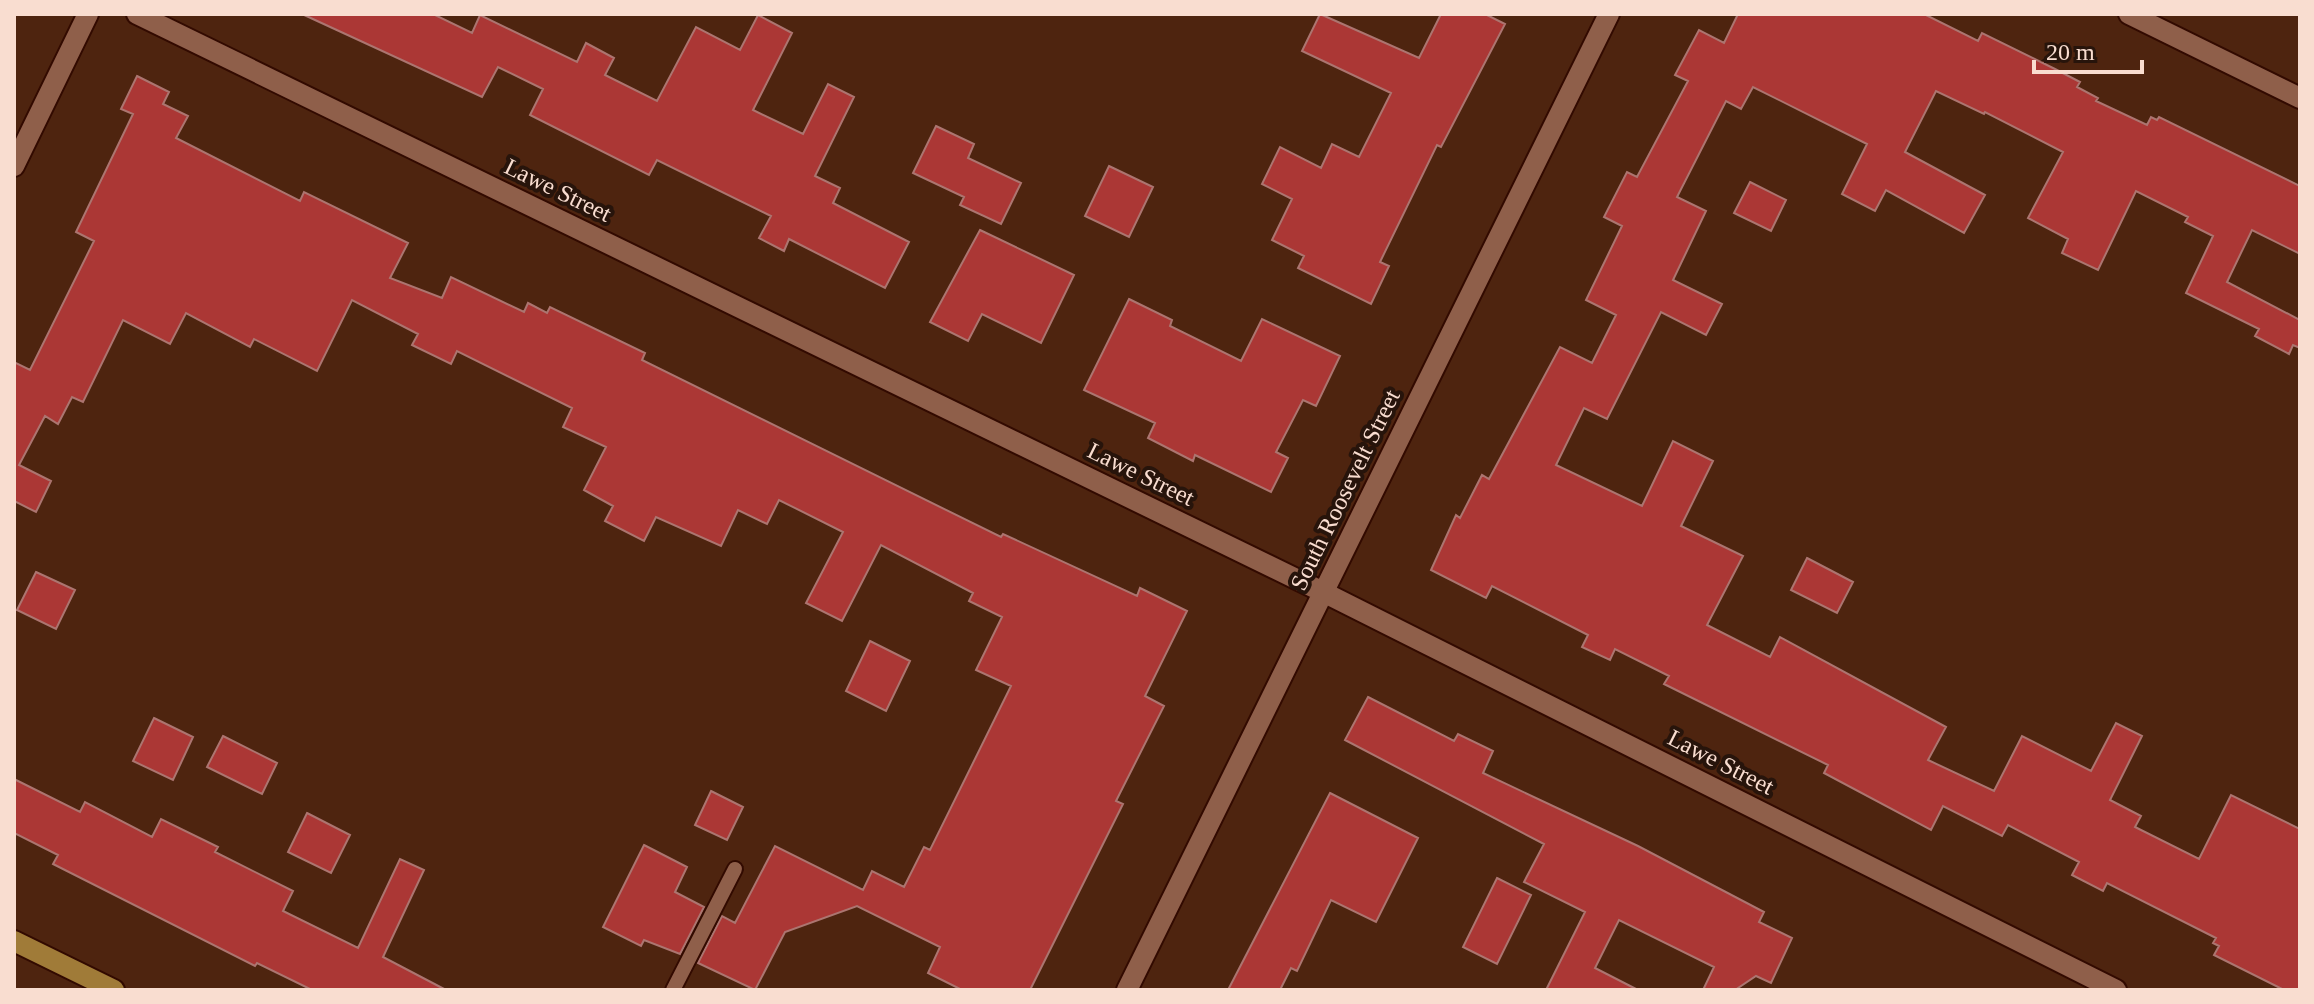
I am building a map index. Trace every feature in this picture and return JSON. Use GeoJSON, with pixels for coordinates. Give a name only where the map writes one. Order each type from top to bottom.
{"type":"FeatureCollection","features":[{"type":"Feature","properties":{"kind":"street"},"geometry":{"type":"LineString","coordinates":[[14,166],[88,14]]}},
{"type":"Feature","properties":{"kind":"street","name":"Lawe Street"},"geometry":{"type":"LineString","coordinates":[[137,14],[1323,592],[2116,990]]}},
{"type":"Feature","properties":{"kind":"street","name":"South Roosevelt Street"},"geometry":{"type":"LineString","coordinates":[[1127,990],[1609,14]]}},
{"type":"Feature","properties":{"kind":"street"},"geometry":{"type":"LineString","coordinates":[[2129,14],[2300,98]]}},
{"type":"Feature","properties":{"kind":"street"},"geometry":{"type":"LineString","coordinates":[[14,941],[114,990]]}},
{"type":"Feature","properties":{"kind":"lane"},"geometry":{"type":"LineString","coordinates":[[673,990],[735,869]]}},
{"type":"Feature","properties":{"kind":"building"},"geometry":{"type":"Polygon","coordinates":[[[302,14],[433,14],[472,33],[480,15],[577,62],[586,43],[614,58],[605,75],[657,101],[696,27],[740,50],[758,15],[792,33],[753,110],[803,134],[828,84],[854,97],[815,176],[840,188],[833,203],[909,242],[885,288],[789,239],[784,251],[759,238],[771,216],[657,160],[649,175],[530,115],[543,89],[498,67],[482,97],[302,14]]]}},
{"type":"Feature","properties":{"kind":"building"},"geometry":{"type":"Polygon","coordinates":[[[1320,14],[1419,58],[1441,14],[1485,14],[1505,24],[1441,147],[1437,145],[1380,262],[1389,266],[1371,304],[1298,268],[1304,256],[1272,240],[1292,199],[1262,184],[1280,147],[1321,168],[1332,144],[1359,157],[1391,93],[1302,51],[1320,14]]]}},
{"type":"Feature","properties":{"kind":"building"},"geometry":{"type":"Polygon","coordinates":[[[1738,14],[1924,14],[1978,41],[1982,33],[2055,69],[2080,82],[2077,87],[2098,98],[2096,101],[2147,125],[2151,117],[2157,120],[2159,117],[2300,186],[2300,254],[2252,230],[2227,282],[2300,320],[2300,348],[2293,345],[2289,354],[2255,336],[2259,329],[2186,293],[2213,236],[2185,222],[2188,217],[2136,191],[2098,270],[2062,253],[2068,239],[2028,218],[2063,152],[1985,112],[1936,91],[1905,152],[1985,195],[1964,233],[1886,190],[1875,211],[1842,194],[1867,144],[1753,87],[1741,109],[1726,101],[1677,197],[1706,211],[1673,280],[1722,304],[1706,335],[1661,312],[1607,419],[1584,408],[1556,465],[1642,506],[1673,441],[1713,461],[1681,526],[1743,556],[1707,625],[1770,657],[1780,637],[1946,727],[1928,760],[1994,791],[2022,736],[2091,771],[2116,723],[2142,736],[2110,800],[2141,816],[2135,827],[2199,859],[2231,795],[2300,829],[2300,990],[2284,990],[2214,955],[2219,946],[2213,943],[2216,938],[2107,883],[2103,891],[2072,875],[2079,862],[2008,825],[2002,836],[1943,806],[1931,830],[1824,773],[1828,765],[1664,684],[1669,676],[1615,649],[1610,660],[1582,647],[1588,635],[1492,586],[1486,598],[1431,570],[1456,515],[1460,518],[1482,475],[1489,479],[1560,347],[1592,363],[1616,315],[1586,300],[1622,226],[1604,217],[1627,172],[1637,177],[1688,81],[1675,75],[1699,30],[1724,43],[1738,14]]]}},
{"type":"Feature","properties":{"kind":"building"},"geometry":{"type":"Polygon","coordinates":[[[137,76],[169,92],[163,104],[188,116],[176,138],[300,201],[304,192],[408,243],[390,278],[442,298],[451,277],[524,312],[528,303],[547,313],[550,307],[645,353],[642,360],[1001,537],[1003,534],[1137,596],[1140,588],[1187,611],[1145,696],[1164,706],[1116,801],[1123,804],[1030,990],[962,990],[928,973],[940,947],[857,906],[785,932],[755,990],[698,963],[722,916],[735,923],[775,846],[863,890],[872,871],[904,887],[924,847],[930,850],[1011,686],[976,670],[1002,617],[969,601],[973,593],[881,545],[842,621],[806,603],[843,532],[779,500],[767,524],[738,510],[721,546],[656,517],[644,541],[605,521],[613,506],[584,490],[606,447],[563,427],[572,408],[457,351],[451,364],[412,345],[418,334],[352,300],[317,371],[254,339],[250,347],[186,313],[170,344],[123,320],[83,402],[72,397],[58,424],[45,416],[19,465],[51,481],[36,512],[14,501],[14,362],[30,370],[94,241],[76,232],[133,114],[121,109],[137,76]]]}},
{"type":"Feature","properties":{"kind":"building"},"geometry":{"type":"Polygon","coordinates":[[[936,126],[974,144],[968,158],[1021,183],[1001,224],[960,205],[964,197],[913,173],[936,126]]]}},
{"type":"Feature","properties":{"kind":"building"},"geometry":{"type":"Polygon","coordinates":[[[1109,166],[1153,187],[1129,237],[1085,216],[1109,166]]]}},
{"type":"Feature","properties":{"kind":"building"},"geometry":{"type":"Polygon","coordinates":[[[1750,182],[1786,200],[1771,231],[1734,213],[1750,182]]]}},
{"type":"Feature","properties":{"kind":"building"},"geometry":{"type":"Polygon","coordinates":[[[980,230],[1074,275],[1041,343],[982,314],[968,341],[930,322],[980,230]]]}},
{"type":"Feature","properties":{"kind":"building"},"geometry":{"type":"Polygon","coordinates":[[[1129,299],[1172,320],[1170,326],[1241,361],[1262,319],[1340,356],[1316,406],[1303,400],[1276,452],[1288,458],[1271,492],[1195,455],[1193,461],[1148,438],[1155,423],[1084,390],[1129,299]]]}},
{"type":"Feature","properties":{"kind":"building"},"geometry":{"type":"Polygon","coordinates":[[[1807,558],[1853,582],[1837,613],[1791,590],[1807,558]]]}},
{"type":"Feature","properties":{"kind":"building"},"geometry":{"type":"Polygon","coordinates":[[[36,572],[75,590],[56,629],[17,610],[36,572]]]}},
{"type":"Feature","properties":{"kind":"building"},"geometry":{"type":"Polygon","coordinates":[[[870,641],[910,661],[886,711],[846,691],[870,641]]]}},
{"type":"Feature","properties":{"kind":"building"},"geometry":{"type":"Polygon","coordinates":[[[1368,697],[1454,741],[1458,734],[1493,751],[1483,773],[1638,846],[1764,912],[1759,922],[1792,938],[1771,983],[1756,976],[1735,990],[1703,990],[1714,967],[1619,920],[1595,968],[1638,990],[1546,990],[1585,912],[1524,882],[1544,844],[1345,740],[1368,697]]]}},
{"type":"Feature","properties":{"kind":"building"},"geometry":{"type":"Polygon","coordinates":[[[154,718],[193,737],[173,780],[133,761],[154,718]]]}},
{"type":"Feature","properties":{"kind":"building"},"geometry":{"type":"Polygon","coordinates":[[[223,736],[277,763],[262,794],[207,767],[223,736]]]}},
{"type":"Feature","properties":{"kind":"building"},"geometry":{"type":"Polygon","coordinates":[[[14,779],[80,812],[85,802],[152,837],[161,819],[218,847],[215,852],[293,891],[283,911],[358,948],[400,859],[424,870],[383,957],[446,990],[312,990],[257,963],[255,966],[53,864],[58,855],[14,833],[14,779]]]}},
{"type":"Feature","properties":{"kind":"building"},"geometry":{"type":"Polygon","coordinates":[[[711,791],[743,807],[727,840],[695,825],[711,791]]]}},
{"type":"Feature","properties":{"kind":"building"},"geometry":{"type":"Polygon","coordinates":[[[1330,793],[1418,838],[1376,922],[1331,900],[1297,971],[1291,968],[1280,990],[1228,990],[1330,793]]]}},
{"type":"Feature","properties":{"kind":"building"},"geometry":{"type":"Polygon","coordinates":[[[307,813],[350,835],[331,873],[288,852],[307,813]]]}},
{"type":"Feature","properties":{"kind":"building"},"geometry":{"type":"Polygon","coordinates":[[[644,845],[687,867],[675,892],[704,907],[680,954],[644,940],[641,946],[603,927],[644,845]]]}},
{"type":"Feature","properties":{"kind":"building"},"geometry":{"type":"Polygon","coordinates":[[[1497,878],[1531,895],[1497,964],[1463,947],[1497,878]]]}}]}
